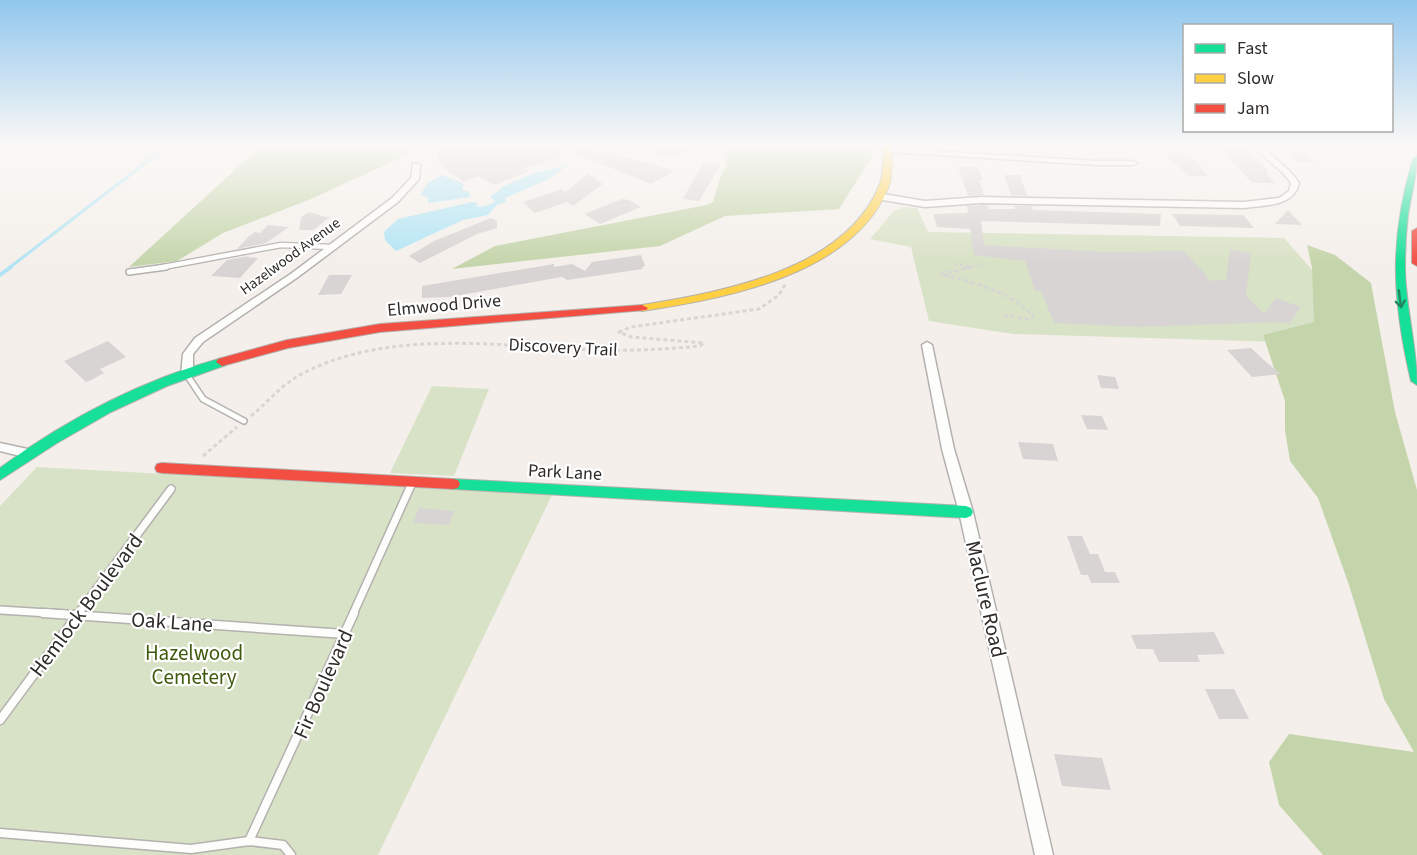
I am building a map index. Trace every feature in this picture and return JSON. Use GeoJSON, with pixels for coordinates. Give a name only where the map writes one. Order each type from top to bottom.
{"type":"FeatureCollection","features":[{"type":"Feature","properties":{"kind":"main road"},"geometry":{"type":"LineString","coordinates":[[883,197],[886,184]]}},
{"type":"Feature","properties":{"kind":"main road"},"geometry":{"type":"LineString","coordinates":[[1396,275],[1399,222],[1408,184]]}},
{"type":"Feature","properties":{"kind":"main road","name":"Elmwood Drive"},"geometry":{"type":"LineString","coordinates":[[28,453],[107,407],[187,375],[283,345],[333,335],[415,324],[667,304],[743,288],[801,265],[845,240],[864,223],[883,197]]}},
{"type":"Feature","properties":{"kind":"main road"},"geometry":{"type":"LineString","coordinates":[[1389,218],[1391,258],[1396,275],[1408,350],[1417,381]]}},
{"type":"Feature","properties":{"kind":"main road"},"geometry":{"type":"LineString","coordinates":[[1417,231],[1417,263]]}},
{"type":"Feature","properties":{"kind":"main road"},"geometry":{"type":"LineString","coordinates":[[0,475],[28,453]]}},
{"type":"Feature","properties":{"kind":"main road","name":"Park Lane"},"geometry":{"type":"LineString","coordinates":[[162,468],[966,512]]}},
{"type":"Feature","properties":{"kind":"street","name":"Hazelwood Avenue"},"geometry":{"type":"LineString","coordinates":[[187,375],[188,354],[199,340],[332,247],[412,184]]}},
{"type":"Feature","properties":{"kind":"street"},"geometry":{"type":"LineString","coordinates":[[883,197],[937,204],[981,200],[1244,205],[1281,200],[1293,192],[1295,184]]}},
{"type":"Feature","properties":{"kind":"street","name":"Maclure Road"},"geometry":{"type":"LineString","coordinates":[[927,345],[948,449],[966,512],[1044,855]]}},
{"type":"Feature","properties":{"kind":"street"},"geometry":{"type":"LineString","coordinates":[[0,447],[28,453]]}},
{"type":"Feature","properties":{"kind":"lane"},"geometry":{"type":"LineString","coordinates":[[129,272],[166,269],[234,251],[266,249],[288,244],[308,243],[332,247]]}},
{"type":"Feature","properties":{"kind":"lane"},"geometry":{"type":"LineString","coordinates":[[187,375],[203,399],[244,421]]}},
{"type":"Feature","properties":{"kind":"lane","name":"Fir Boulevard"},"geometry":{"type":"LineString","coordinates":[[249,841],[345,634],[411,483]]}},
{"type":"Feature","properties":{"kind":"lane","name":"Hemlock Boulevard"},"geometry":{"type":"LineString","coordinates":[[0,720],[171,489]]}},
{"type":"Feature","properties":{"kind":"lane","name":"Oak Lane"},"geometry":{"type":"LineString","coordinates":[[0,610],[345,634]]}},
{"type":"Feature","properties":{"kind":"lane"},"geometry":{"type":"LineString","coordinates":[[0,833],[191,849],[249,841],[283,845],[291,855]]}},
{"type":"Feature","properties":{"kind":"path"},"geometry":{"type":"LineString","coordinates":[[955,264],[971,267]]}},
{"type":"Feature","properties":{"kind":"path"},"geometry":{"type":"LineString","coordinates":[[982,264],[941,274],[983,285],[1028,310],[1033,316],[1026,319],[1004,315]]}},
{"type":"Feature","properties":{"kind":"path","name":"Discovery Trail"},"geometry":{"type":"LineString","coordinates":[[186,469],[303,374],[334,362],[388,348],[417,344],[487,344],[642,352],[700,346],[704,343],[631,337],[619,332],[631,327],[759,309],[779,295],[786,285],[785,281]]}},
{"type":"Feature","properties":{"kind":"green space"},"geometry":{"type":"Polygon","coordinates":[[[220,184],[344,184],[223,233],[177,261],[129,267],[220,184]]]}},
{"type":"Feature","properties":{"kind":"green space"},"geometry":{"type":"Polygon","coordinates":[[[718,184],[855,184],[839,209],[725,216],[660,246],[452,269],[495,246],[713,202],[718,184]]]}},
{"type":"Feature","properties":{"kind":"green space"},"geometry":{"type":"Polygon","coordinates":[[[903,207],[917,208],[928,232],[1284,238],[1320,279],[1325,334],[1278,342],[1013,334],[929,321],[911,247],[870,239],[893,212],[903,207]]]}},
{"type":"Feature","properties":{"kind":"green space"},"geometry":{"type":"Polygon","coordinates":[[[1307,245],[1335,255],[1371,283],[1395,412],[1417,490],[1417,855],[1323,855],[1279,805],[1269,762],[1289,734],[1414,752],[1384,699],[1349,585],[1318,498],[1290,461],[1285,430],[1285,401],[1263,335],[1314,322],[1312,268],[1307,245]]]}},
{"type":"Feature","properties":{"kind":"green space"},"geometry":{"type":"Polygon","coordinates":[[[432,386],[489,389],[454,476],[390,473],[432,386]]]}},
{"type":"Feature","properties":{"kind":"green space","name":"Hazelwood Cemetery"},"geometry":{"type":"Polygon","coordinates":[[[37,467],[552,495],[378,855],[0,855],[0,506],[37,467]]]}},
{"type":"Feature","properties":{"kind":"water"},"geometry":{"type":"Polygon","coordinates":[[[427,184],[464,184],[462,190],[469,192],[470,197],[428,203],[428,197],[420,195],[427,184]]]}},
{"type":"Feature","properties":{"kind":"water"},"geometry":{"type":"Polygon","coordinates":[[[538,184],[505,198],[506,202],[498,204],[488,215],[463,220],[396,251],[385,240],[384,232],[398,219],[472,202],[479,203],[475,206],[485,206],[495,201],[490,197],[504,186],[538,184]]]}},
{"type":"Feature","properties":{"kind":"building"},"geometry":{"type":"Polygon","coordinates":[[[575,184],[603,184],[573,206],[567,202],[535,213],[523,202],[562,189],[565,192],[575,184]]]}},
{"type":"Feature","properties":{"kind":"building"},"geometry":{"type":"Polygon","coordinates":[[[691,184],[709,184],[699,201],[683,199],[691,184]]]}},
{"type":"Feature","properties":{"kind":"building"},"geometry":{"type":"Polygon","coordinates":[[[964,184],[980,184],[984,195],[968,196],[964,184]]]}},
{"type":"Feature","properties":{"kind":"building"},"geometry":{"type":"Polygon","coordinates":[[[1007,184],[1023,184],[1027,196],[1011,195],[1007,184]]]}},
{"type":"Feature","properties":{"kind":"building"},"geometry":{"type":"Polygon","coordinates":[[[622,199],[641,207],[600,224],[585,214],[622,199]]]}},
{"type":"Feature","properties":{"kind":"building"},"geometry":{"type":"Polygon","coordinates":[[[988,205],[989,209],[1015,209],[1014,206],[1031,206],[1033,210],[1161,214],[1160,226],[981,221],[984,245],[1104,252],[1184,251],[1211,281],[1226,280],[1230,249],[1251,254],[1246,296],[1264,314],[1276,298],[1301,307],[1289,324],[1282,322],[1139,327],[1054,323],[1041,291],[1035,291],[1025,261],[974,255],[970,229],[937,227],[933,214],[968,213],[967,206],[988,205]]]}},
{"type":"Feature","properties":{"kind":"building"},"geometry":{"type":"Polygon","coordinates":[[[1288,210],[1302,225],[1275,224],[1288,210]]]}},
{"type":"Feature","properties":{"kind":"building"},"geometry":{"type":"Polygon","coordinates":[[[309,212],[330,217],[313,230],[299,230],[301,217],[309,212]]]}},
{"type":"Feature","properties":{"kind":"building"},"geometry":{"type":"Polygon","coordinates":[[[1172,214],[1243,215],[1254,228],[1180,226],[1172,214]]]}},
{"type":"Feature","properties":{"kind":"building"},"geometry":{"type":"Polygon","coordinates":[[[491,218],[497,221],[497,228],[477,234],[420,263],[409,256],[434,241],[491,218]]]}},
{"type":"Feature","properties":{"kind":"building"},"geometry":{"type":"Polygon","coordinates":[[[268,225],[289,227],[266,243],[237,249],[249,236],[255,232],[260,233],[268,225]]]}},
{"type":"Feature","properties":{"kind":"building"},"geometry":{"type":"Polygon","coordinates":[[[641,255],[645,266],[642,267],[643,269],[567,280],[562,277],[449,297],[422,298],[422,286],[554,264],[554,267],[572,264],[585,271],[592,262],[641,255]]]}},
{"type":"Feature","properties":{"kind":"building"},"geometry":{"type":"Polygon","coordinates":[[[248,256],[246,257],[258,258],[240,278],[211,276],[227,260],[248,256]]]}},
{"type":"Feature","properties":{"kind":"building"},"geometry":{"type":"Polygon","coordinates":[[[329,275],[352,275],[341,294],[318,295],[329,275]]]}},
{"type":"Feature","properties":{"kind":"building"},"geometry":{"type":"Polygon","coordinates":[[[108,341],[126,357],[100,369],[104,373],[91,380],[86,382],[64,361],[108,341]]]}},
{"type":"Feature","properties":{"kind":"building"},"geometry":{"type":"Polygon","coordinates":[[[1251,348],[1281,374],[1252,377],[1227,350],[1251,348]]]}},
{"type":"Feature","properties":{"kind":"building"},"geometry":{"type":"Polygon","coordinates":[[[1097,375],[1115,377],[1119,389],[1101,388],[1097,375]]]}},
{"type":"Feature","properties":{"kind":"building"},"geometry":{"type":"Polygon","coordinates":[[[1081,415],[1102,416],[1108,430],[1087,429],[1081,415]]]}},
{"type":"Feature","properties":{"kind":"building"},"geometry":{"type":"Polygon","coordinates":[[[1018,442],[1053,444],[1058,461],[1023,459],[1018,442]]]}},
{"type":"Feature","properties":{"kind":"building"},"geometry":{"type":"Polygon","coordinates":[[[419,508],[454,511],[449,525],[413,523],[419,508]]]}},
{"type":"Feature","properties":{"kind":"building"},"geometry":{"type":"Polygon","coordinates":[[[1067,536],[1082,536],[1090,554],[1098,554],[1105,572],[1115,572],[1120,583],[1091,583],[1088,575],[1081,575],[1067,536]]]}},
{"type":"Feature","properties":{"kind":"building"},"geometry":{"type":"Polygon","coordinates":[[[1214,632],[1225,654],[1197,655],[1200,662],[1159,662],[1153,649],[1137,649],[1131,635],[1214,632]]]}},
{"type":"Feature","properties":{"kind":"building"},"geometry":{"type":"Polygon","coordinates":[[[1205,689],[1234,689],[1249,719],[1219,719],[1205,689]]]}},
{"type":"Feature","properties":{"kind":"building"},"geometry":{"type":"Polygon","coordinates":[[[1054,754],[1102,758],[1111,790],[1062,786],[1054,754]]]}},
{"type":"Feature","properties":{"kind":"waterway"},"geometry":{"type":"LineString","coordinates":[[9,268],[118,184]]}},
{"type":"Feature","properties":{"kind":"waterway"},"geometry":{"type":"LineString","coordinates":[[0,275],[11,267]]}},
{"type":"Feature","properties":{"kind":"traffic: fast"},"geometry":{"type":"LineString","coordinates":[[1410,184],[1403,215],[1400,270],[1405,324],[1417,381]]}},
{"type":"Feature","properties":{"kind":"traffic: fast"},"geometry":{"type":"LineString","coordinates":[[0,475],[25,456],[106,408],[163,383],[222,362]]}},
{"type":"Feature","properties":{"kind":"traffic: fast"},"geometry":{"type":"LineString","coordinates":[[453,484],[966,512]]}},
{"type":"Feature","properties":{"kind":"traffic: slow"},"geometry":{"type":"LineString","coordinates":[[642,308],[718,293],[761,281],[802,265],[839,243],[868,216],[885,184]]}},
{"type":"Feature","properties":{"kind":"traffic: jam"},"geometry":{"type":"LineString","coordinates":[[1417,231],[1417,263]]}},
{"type":"Feature","properties":{"kind":"traffic: jam"},"geometry":{"type":"LineString","coordinates":[[222,362],[287,344],[380,328],[642,308]]}},
{"type":"Feature","properties":{"kind":"traffic: jam"},"geometry":{"type":"LineString","coordinates":[[162,468],[453,484]]}}]}
